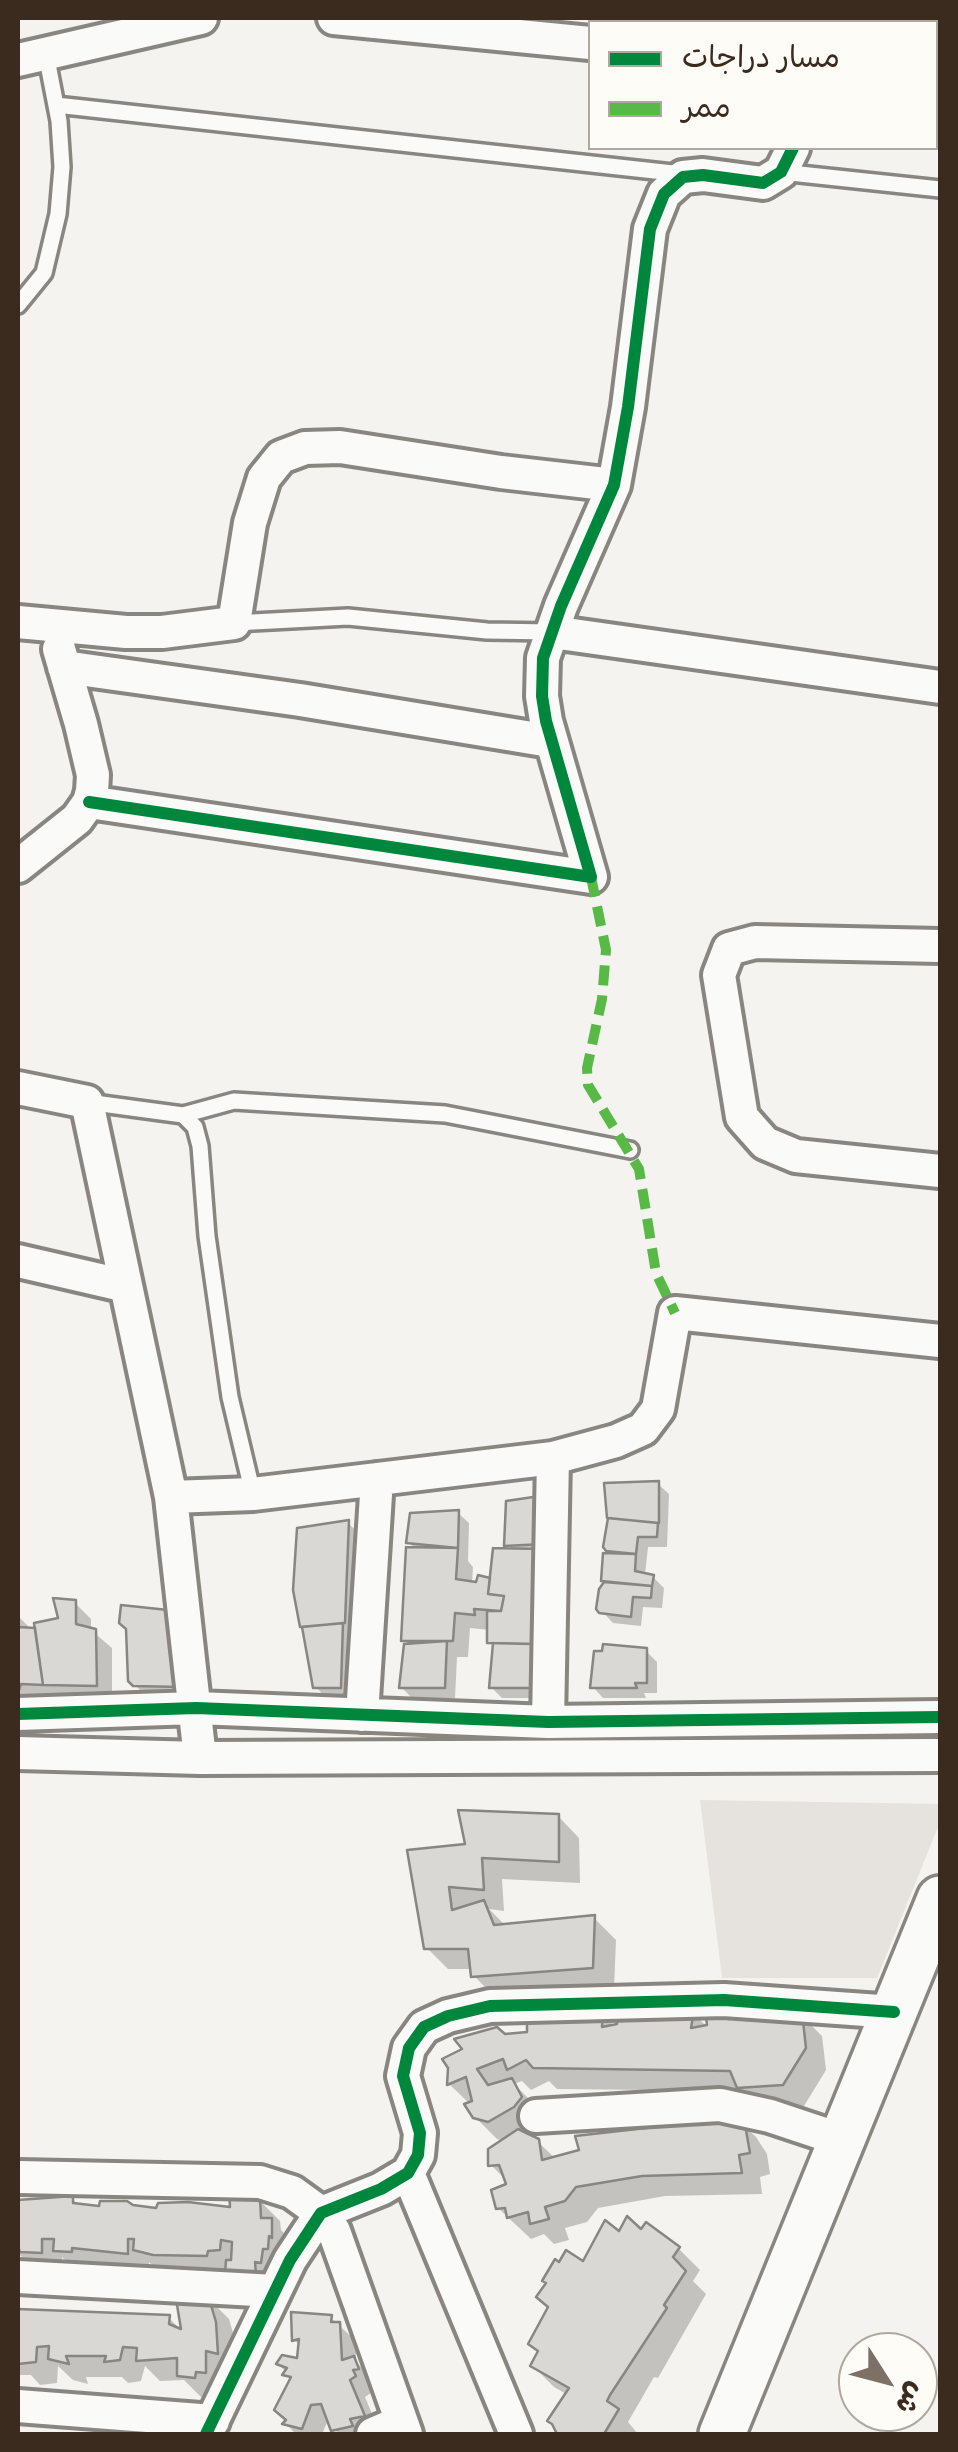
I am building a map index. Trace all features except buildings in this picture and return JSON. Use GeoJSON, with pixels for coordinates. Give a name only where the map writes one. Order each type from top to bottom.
{"type":"FeatureCollection","features":[{"type":"Feature","properties":{"kind":"street"},"geometry":{"type":"LineString","coordinates":[[32,57],[201,18]]}},
{"type":"Feature","properties":{"kind":"street"},"geometry":{"type":"LineString","coordinates":[[334,18],[588,43]]}},
{"type":"Feature","properties":{"kind":"street"},"geometry":{"type":"LineString","coordinates":[[89,802],[591,878],[550,741],[542,674],[552,632],[614,484],[628,407],[650,229],[664,194],[677,180],[691,174],[755,184],[770,181],[787,160]]}},
{"type":"Feature","properties":{"kind":"street"},"geometry":{"type":"LineString","coordinates":[[18,622],[162,632],[234,623],[257,496],[271,466],[304,448],[340,447],[500,472],[614,484]]}},
{"type":"Feature","properties":{"kind":"street"},"geometry":{"type":"LineString","coordinates":[[18,866],[77,819],[89,802],[92,775],[52,626]]}},
{"type":"Feature","properties":{"kind":"street"},"geometry":{"type":"LineString","coordinates":[[552,632],[940,688]]}},
{"type":"Feature","properties":{"kind":"street"},"geometry":{"type":"LineString","coordinates":[[64,667],[550,741]]}},
{"type":"Feature","properties":{"kind":"street"},"geometry":{"type":"LineString","coordinates":[[940,946],[755,942],[729,949],[720,975],[742,1117],[765,1144],[796,1156],[940,1170]]}},
{"type":"Feature","properties":{"kind":"street"},"geometry":{"type":"LineString","coordinates":[[18,1088],[87,1102],[171,1497],[200,1758]]}},
{"type":"Feature","properties":{"kind":"street"},"geometry":{"type":"LineString","coordinates":[[18,1261],[126,1286]]}},
{"type":"Feature","properties":{"kind":"street"},"geometry":{"type":"LineString","coordinates":[[171,1497],[253,1494],[553,1458],[616,1441],[643,1429],[658,1409],[675,1313],[940,1340]]}},
{"type":"Feature","properties":{"kind":"street"},"geometry":{"type":"LineString","coordinates":[[548,1722],[553,1458]]}},
{"type":"Feature","properties":{"kind":"street"},"geometry":{"type":"LineString","coordinates":[[362,1714],[376,1479]]}},
{"type":"Feature","properties":{"kind":"street"},"geometry":{"type":"LineString","coordinates":[[18,1714],[196,1708],[548,1722],[940,1716]]}},
{"type":"Feature","properties":{"kind":"street"},"geometry":{"type":"LineString","coordinates":[[18,1753],[200,1758],[940,1755]]}},
{"type":"Feature","properties":{"kind":"street"},"geometry":{"type":"LineString","coordinates":[[722,2434],[940,1899]]}},
{"type":"Feature","properties":{"kind":"street"},"geometry":{"type":"LineString","coordinates":[[18,2406],[210,2428],[290,2260],[321,2213],[382,2190],[408,2173],[418,2155],[420,2133],[404,2076],[409,2048],[424,2027],[448,2016],[490,2006],[724,2000],[894,2012]]}},
{"type":"Feature","properties":{"kind":"street"},"geometry":{"type":"LineString","coordinates":[[536,2116],[720,2106],[770,2116],[842,2140]]}},
{"type":"Feature","properties":{"kind":"street"},"geometry":{"type":"LineString","coordinates":[[408,2173],[516,2434]]}},
{"type":"Feature","properties":{"kind":"street"},"geometry":{"type":"LineString","coordinates":[[18,2177],[260,2182],[292,2192],[321,2213],[334,2231],[394,2430]]}},
{"type":"Feature","properties":{"kind":"street"},"geometry":{"type":"LineString","coordinates":[[18,2278],[275,2291]]}},
{"type":"Feature","properties":{"kind":"lane"},"geometry":{"type":"LineString","coordinates":[[18,306],[44,273],[58,214],[62,167],[56,105],[32,57]]}},
{"type":"Feature","properties":{"kind":"lane"},"geometry":{"type":"LineString","coordinates":[[56,105],[691,174]]}},
{"type":"Feature","properties":{"kind":"lane"},"geometry":{"type":"LineString","coordinates":[[787,160],[940,189]]}},
{"type":"Feature","properties":{"kind":"lane"},"geometry":{"type":"LineString","coordinates":[[234,623],[348,617],[487,631],[552,632]]}},
{"type":"Feature","properties":{"kind":"lane"},"geometry":{"type":"LineString","coordinates":[[87,1102],[183,1115],[234,1101],[444,1114],[630,1150]]}},
{"type":"Feature","properties":{"kind":"lane"},"geometry":{"type":"LineString","coordinates":[[183,1115],[194,1127],[200,1146],[207,1236],[227,1379],[253,1494]]}},
{"type":"Feature","properties":{"kind":"shaded area"},"geometry":{"type":"Polygon","coordinates":[[[700,1800],[940,1804],[940,1822],[877,1978],[722,1978],[700,1800]]]}},
{"type":"Feature","properties":{"kind":"marked path"},"geometry":{"type":"LineString","coordinates":[[591,877],[606,950],[602,999],[587,1068],[588,1085],[639,1169],[656,1273],[675,1313]]}},
{"type":"Feature","properties":{"kind":"cycle path"},"geometry":{"type":"LineString","coordinates":[[89,802],[591,877],[546,721],[543,658],[561,606],[614,485],[628,407],[650,229],[664,194],[683,177],[703,175],[763,183],[781,172],[792,150]]}},
{"type":"Feature","properties":{"kind":"cycle path"},"geometry":{"type":"LineString","coordinates":[[18,1714],[196,1708],[548,1722],[940,1717]]}},
{"type":"Feature","properties":{"kind":"cycle path"},"geometry":{"type":"LineString","coordinates":[[206,2434],[290,2260],[321,2213],[381,2189],[408,2173],[418,2155],[420,2133],[403,2076],[409,2048],[424,2027],[448,2016],[490,2006],[724,2000],[894,2012]]}}]}
